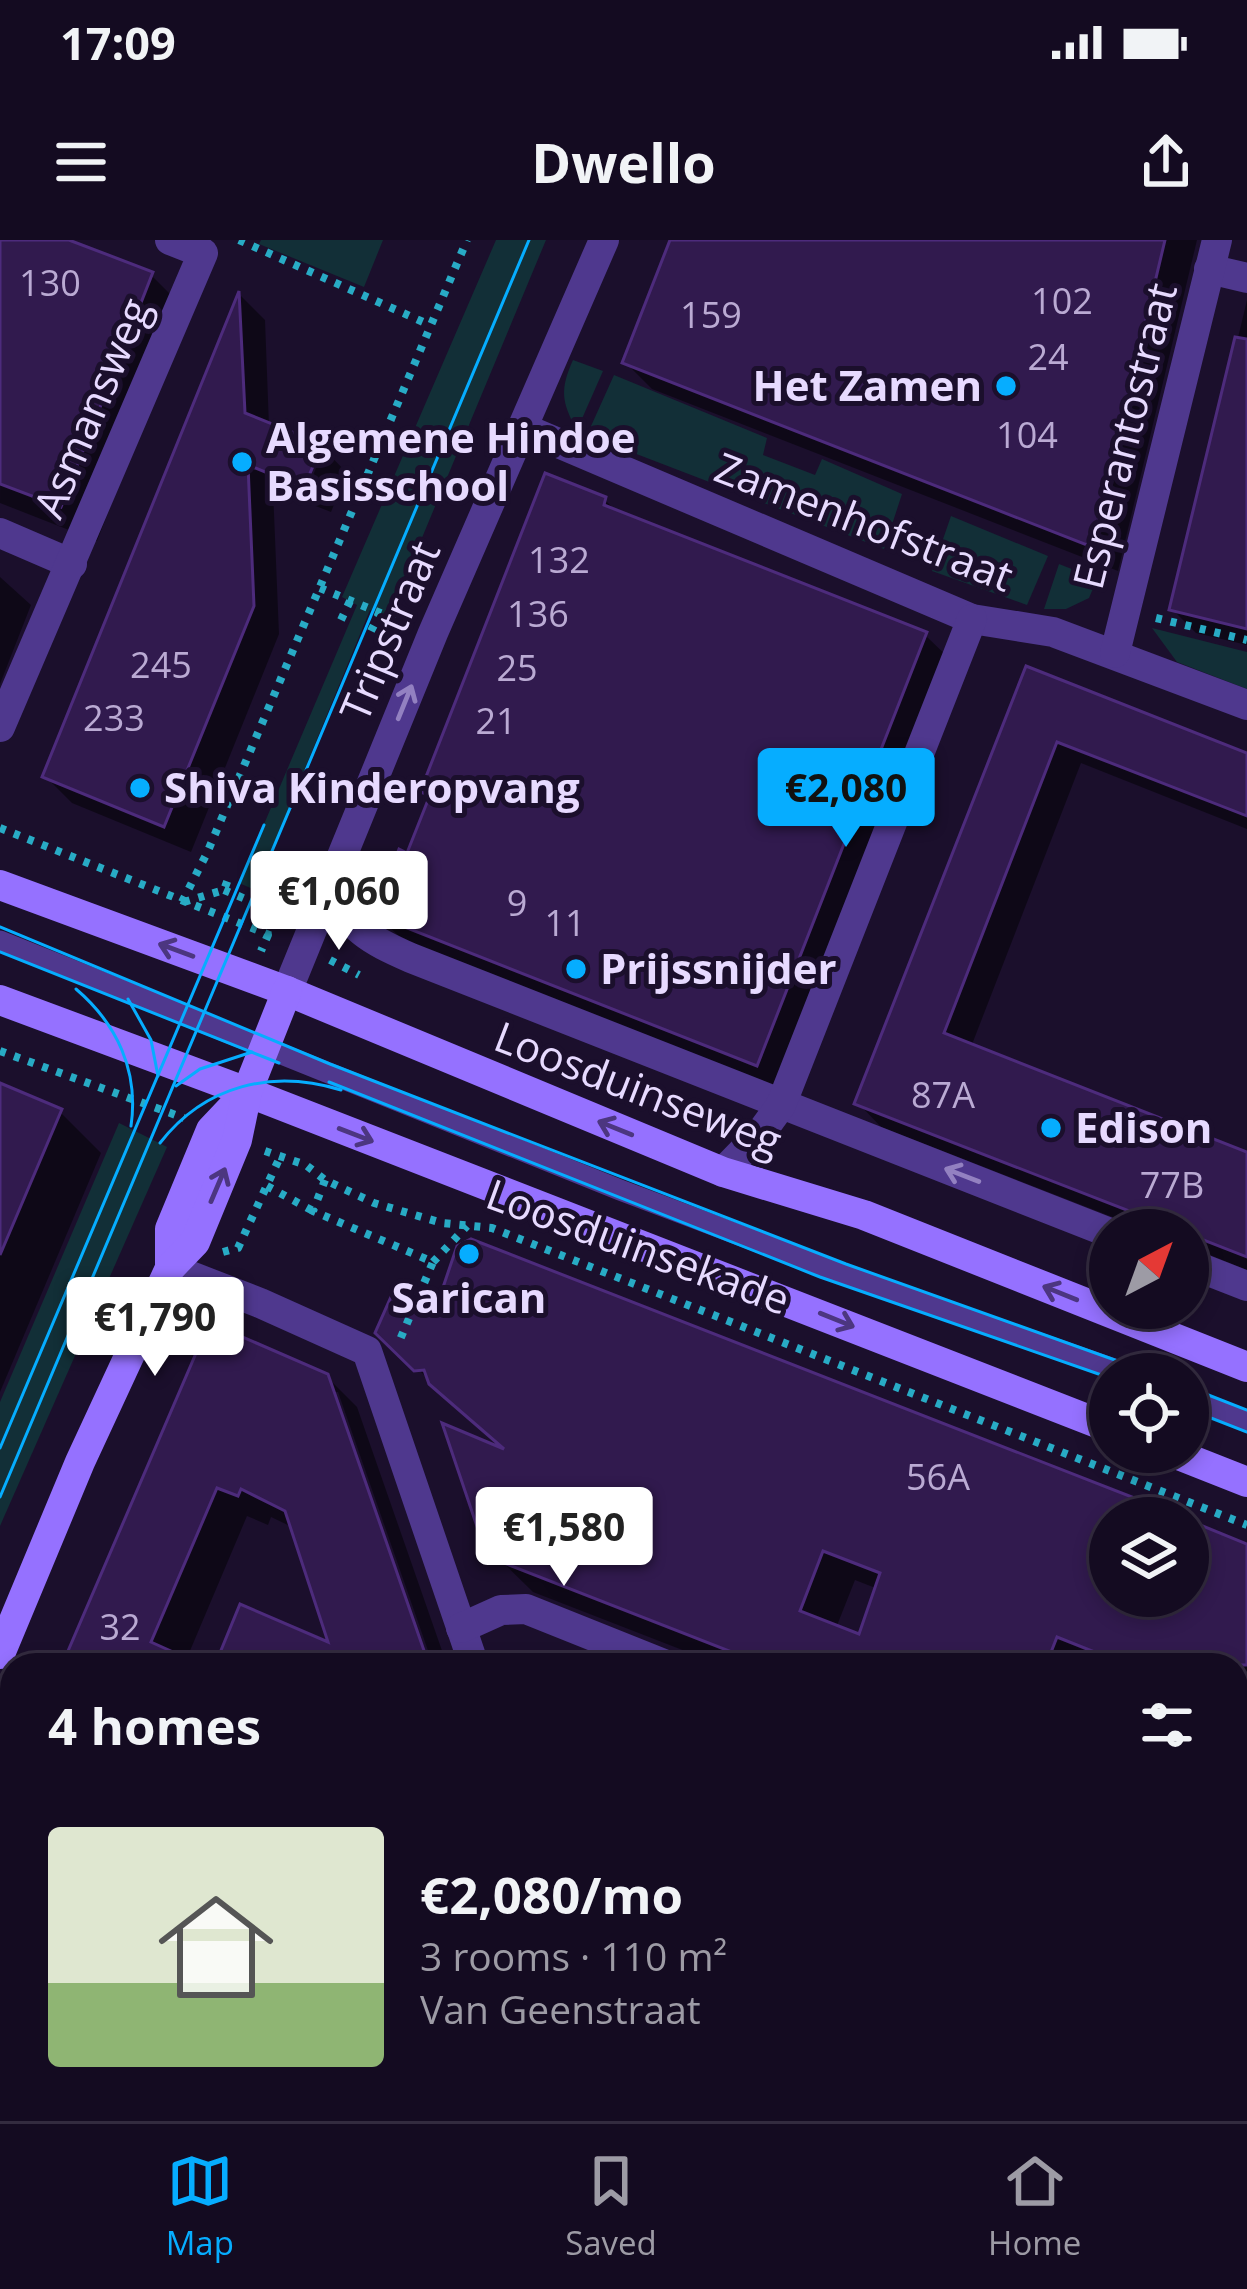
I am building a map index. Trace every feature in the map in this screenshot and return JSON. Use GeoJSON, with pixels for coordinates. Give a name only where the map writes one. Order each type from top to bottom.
{"type":"FeatureCollection","features":[{"type":"Feature","properties":{"kind":"main road","name":"Loosduinseweg"},"geometry":{"type":"LineString","coordinates":[[0,885],[287,991],[723,1172],[864,1215],[1247,1367]]}},
{"type":"Feature","properties":{"kind":"main road"},"geometry":{"type":"LineString","coordinates":[[0,1653],[80,1462],[170,1268],[170,1228],[247,1092],[287,991]]}},
{"type":"Feature","properties":{"kind":"main road","name":"Loosduinsekade"},"geometry":{"type":"LineString","coordinates":[[0,1000],[1089,1420]]}},
{"type":"Feature","properties":{"kind":"main road"},"geometry":{"type":"LineString","coordinates":[[1209,1467],[1247,1482]]}},
{"type":"Feature","properties":{"kind":"street","name":"Asmansweg"},"geometry":{"type":"LineString","coordinates":[[0,727],[202,253],[170,240]]}},
{"type":"Feature","properties":{"kind":"street","name":"Tripstraat"},"geometry":{"type":"LineString","coordinates":[[287,991],[433,634],[604,240]]}},
{"type":"Feature","properties":{"kind":"street"},"geometry":{"type":"LineString","coordinates":[[1213,255],[1247,278]]}},
{"type":"Feature","properties":{"kind":"street","name":"Esperantostraat"},"geometry":{"type":"LineString","coordinates":[[1115,652],[1213,255]]}},
{"type":"Feature","properties":{"kind":"street","name":"Zamenhofstraat"},"geometry":{"type":"LineString","coordinates":[[523,428],[972,619],[1053,632],[1247,705]]}},
{"type":"Feature","properties":{"kind":"street"},"geometry":{"type":"LineString","coordinates":[[0,533],[72,564]]}},
{"type":"Feature","properties":{"kind":"street"},"geometry":{"type":"LineString","coordinates":[[723,1172],[781,1105],[972,619]]}},
{"type":"Feature","properties":{"kind":"street","name":"Loosduinseweg"},"geometry":{"type":"LineString","coordinates":[[329,888],[345,917],[366,938],[1089,1225]]}},
{"type":"Feature","properties":{"kind":"street"},"geometry":{"type":"LineString","coordinates":[[170,1268],[367,1352],[470,1653]]}},
{"type":"Feature","properties":{"kind":"street"},"geometry":{"type":"LineString","coordinates":[[1209,1271],[1247,1286]]}},
{"type":"Feature","properties":{"kind":"street"},"geometry":{"type":"LineString","coordinates":[[461,1628],[501,1610],[526,1609],[636,1653]]}},
{"type":"Feature","properties":{"kind":"lane"},"geometry":{"type":"LineString","coordinates":[[0,940],[620,1190],[1089,1360]]}},
{"type":"Feature","properties":{"kind":"lane"},"geometry":{"type":"LineString","coordinates":[[1209,1406],[1247,1421]]}},
{"type":"Feature","properties":{"kind":"path"},"geometry":{"type":"LineString","coordinates":[[239,240],[430,325]]}},
{"type":"Feature","properties":{"kind":"path"},"geometry":{"type":"LineString","coordinates":[[182,902],[467,240]]}},
{"type":"Feature","properties":{"kind":"path"},"geometry":{"type":"LineString","coordinates":[[320,588],[433,634]]}},
{"type":"Feature","properties":{"kind":"path"},"geometry":{"type":"LineString","coordinates":[[341,620],[350,601]]}},
{"type":"Feature","properties":{"kind":"path"},"geometry":{"type":"LineString","coordinates":[[1125,610],[1247,640]]}},
{"type":"Feature","properties":{"kind":"path"},"geometry":{"type":"LineString","coordinates":[[371,632],[380,613]]}},
{"type":"Feature","properties":{"kind":"path"},"geometry":{"type":"LineString","coordinates":[[0,828],[268,935],[256,904],[260,892]]}},
{"type":"Feature","properties":{"kind":"path"},"geometry":{"type":"LineString","coordinates":[[224,890],[228,879]]}},
{"type":"Feature","properties":{"kind":"path"},"geometry":{"type":"LineString","coordinates":[[182,902],[224,890],[256,904]]}},
{"type":"Feature","properties":{"kind":"path","name":"Loosduinsekade"},"geometry":{"type":"LineString","coordinates":[[0,1051],[307,1165],[325,1180],[374,1204],[492,1228],[1247,1525]]}},
{"type":"Feature","properties":{"kind":"path"},"geometry":{"type":"LineString","coordinates":[[313,1211],[325,1180]]}},
{"type":"Feature","properties":{"kind":"path"},"geometry":{"type":"LineString","coordinates":[[266,1185],[313,1211],[433,1262]]}},
{"type":"Feature","properties":{"kind":"path"},"geometry":{"type":"LineString","coordinates":[[380,1381],[433,1262],[466,1226]]}},
{"type":"Feature","properties":{"kind":"shaded area"},"geometry":{"type":"Polygon","coordinates":[[[261,240],[383,240],[364,287],[259,244],[261,240]]]}},
{"type":"Feature","properties":{"kind":"shaded area"},"geometry":{"type":"Polygon","coordinates":[[[496,240],[546,240],[389,617],[370,610],[255,890],[239,883],[357,605],[342,597],[496,240]]]}},
{"type":"Feature","properties":{"kind":"shaded area"},"geometry":{"type":"Polygon","coordinates":[[[573,360],[603,371],[577,430],[564,395],[573,360]]]}},
{"type":"Feature","properties":{"kind":"shaded area"},"geometry":{"type":"Polygon","coordinates":[[[614,375],[767,438],[763,455],[815,475],[822,459],[902,494],[884,549],[587,435],[614,375]]]}},
{"type":"Feature","properties":{"kind":"shaded area"},"geometry":{"type":"Polygon","coordinates":[[[951,516],[1048,556],[1027,605],[932,571],[951,516]]]}},
{"type":"Feature","properties":{"kind":"shaded area"},"geometry":{"type":"Polygon","coordinates":[[[1059,564],[1097,579],[1089,598],[1066,609],[1044,609],[1059,564]]]}},
{"type":"Feature","properties":{"kind":"shaded area"},"geometry":{"type":"Polygon","coordinates":[[[1152,628],[1247,652],[1247,689],[1177,662],[1152,628]]]}},
{"type":"Feature","properties":{"kind":"shaded area"},"geometry":{"type":"Polygon","coordinates":[[[119,1123],[167,1147],[0,1526],[0,1402],[119,1123]]]}},
{"type":"Feature","properties":{"kind":"building"},"geometry":{"type":"Polygon","coordinates":[[[0,240],[69,240],[153,272],[61,507],[0,484],[0,240]]]}},
{"type":"Feature","properties":{"kind":"building"},"geometry":{"type":"Polygon","coordinates":[[[670,240],[1165,240],[1092,547],[622,363],[670,240]]]}},
{"type":"Feature","properties":{"kind":"building"},"geometry":{"type":"Polygon","coordinates":[[[239,291],[245,413],[322,444],[304,488],[248,465],[254,606],[164,827],[42,777],[239,291]]]}},
{"type":"Feature","properties":{"kind":"building"},"geometry":{"type":"Polygon","coordinates":[[[1235,337],[1247,339],[1247,629],[1169,610],[1235,337]]]}},
{"type":"Feature","properties":{"kind":"building"},"geometry":{"type":"Polygon","coordinates":[[[545,473],[606,497],[604,505],[927,632],[757,1066],[374,915],[399,849],[407,853],[430,795],[420,792],[545,473]]]}},
{"type":"Feature","properties":{"kind":"building"},"geometry":{"type":"Polygon","coordinates":[[[1026,666],[1247,753],[1247,816],[1057,742],[944,1033],[1247,1152],[1247,1257],[1209,1242],[1209,1209],[1124,1209],[854,1104],[1026,666]]]}},
{"type":"Feature","properties":{"kind":"building"},"geometry":{"type":"Polygon","coordinates":[[[0,1083],[62,1109],[0,1255],[0,1083]]]}},
{"type":"Feature","properties":{"kind":"building"},"geometry":{"type":"Polygon","coordinates":[[[471,1239],[1132,1497],[1089,1497],[1089,1617],[1209,1617],[1209,1529],[1247,1544],[1247,1653],[1097,1653],[1057,1637],[1051,1653],[734,1653],[499,1561],[485,1550],[442,1423],[504,1449],[429,1384],[424,1370],[414,1371],[375,1333],[394,1290],[436,1308],[457,1246],[471,1239]],[[823,1551],[800,1611],[859,1634],[880,1573],[823,1551]]]}},
{"type":"Feature","properties":{"kind":"building"},"geometry":{"type":"Polygon","coordinates":[[[217,1326],[328,1374],[425,1653],[220,1653],[240,1604],[328,1642],[285,1511],[241,1489],[238,1496],[217,1488],[151,1642],[175,1653],[67,1653],[206,1330],[217,1326]]]}},
{"type":"Feature","properties":{"kind":"tram line"},"geometry":{"type":"LineString","coordinates":[[0,1497],[529,240]]}},
{"type":"Feature","properties":{"kind":"tram line"},"geometry":{"type":"LineString","coordinates":[[0,1448],[264,825]]}},
{"type":"Feature","properties":{"kind":"tram line"},"geometry":{"type":"LineString","coordinates":[[0,927],[330,1064],[846,1264],[1095,1353]]}},
{"type":"Feature","properties":{"kind":"tram line"},"geometry":{"type":"LineString","coordinates":[[0,952],[279,1063]]}},
{"type":"Feature","properties":{"kind":"tram line"},"geometry":{"type":"LineString","coordinates":[[76,989],[103,1017],[122,1050],[132,1086],[131,1126]]}},
{"type":"Feature","properties":{"kind":"tram line"},"geometry":{"type":"LineString","coordinates":[[128,999],[151,1040],[158,1076]]}},
{"type":"Feature","properties":{"kind":"tram line"},"geometry":{"type":"LineString","coordinates":[[176,1086],[200,1069],[252,1052]]}},
{"type":"Feature","properties":{"kind":"tram line"},"geometry":{"type":"LineString","coordinates":[[160,1143],[198,1107],[241,1087],[290,1081],[341,1090]]}},
{"type":"Feature","properties":{"kind":"tram line"},"geometry":{"type":"LineString","coordinates":[[329,1082],[820,1277],[1089,1371]]}},
{"type":"Feature","properties":{"kind":"tram line"},"geometry":{"type":"LineString","coordinates":[[1209,1395],[1247,1410]]}},
{"type":"Feature","properties":{"kind":"tram line"},"geometry":{"type":"LineString","coordinates":[[1209,1417],[1247,1432]]}},
{"type":"Feature","properties":{"kind":"place","name":"Het Zamen"},"geometry":{"type":"Point","coordinates":[1006,386]}},
{"type":"Feature","properties":{"kind":"place","name":"Algemene Hindoe Basisschool"},"geometry":{"type":"Point","coordinates":[242,462]}},
{"type":"Feature","properties":{"kind":"place","name":"Shiva Kinderopvang"},"geometry":{"type":"Point","coordinates":[140,788]}},
{"type":"Feature","properties":{"kind":"place","name":"Prijssnijder"},"geometry":{"type":"Point","coordinates":[576,969]}},
{"type":"Feature","properties":{"kind":"place","name":"Edison"},"geometry":{"type":"Point","coordinates":[1051,1128]}},
{"type":"Feature","properties":{"kind":"place","name":"Sarican"},"geometry":{"type":"Point","coordinates":[469,1254]}}]}
